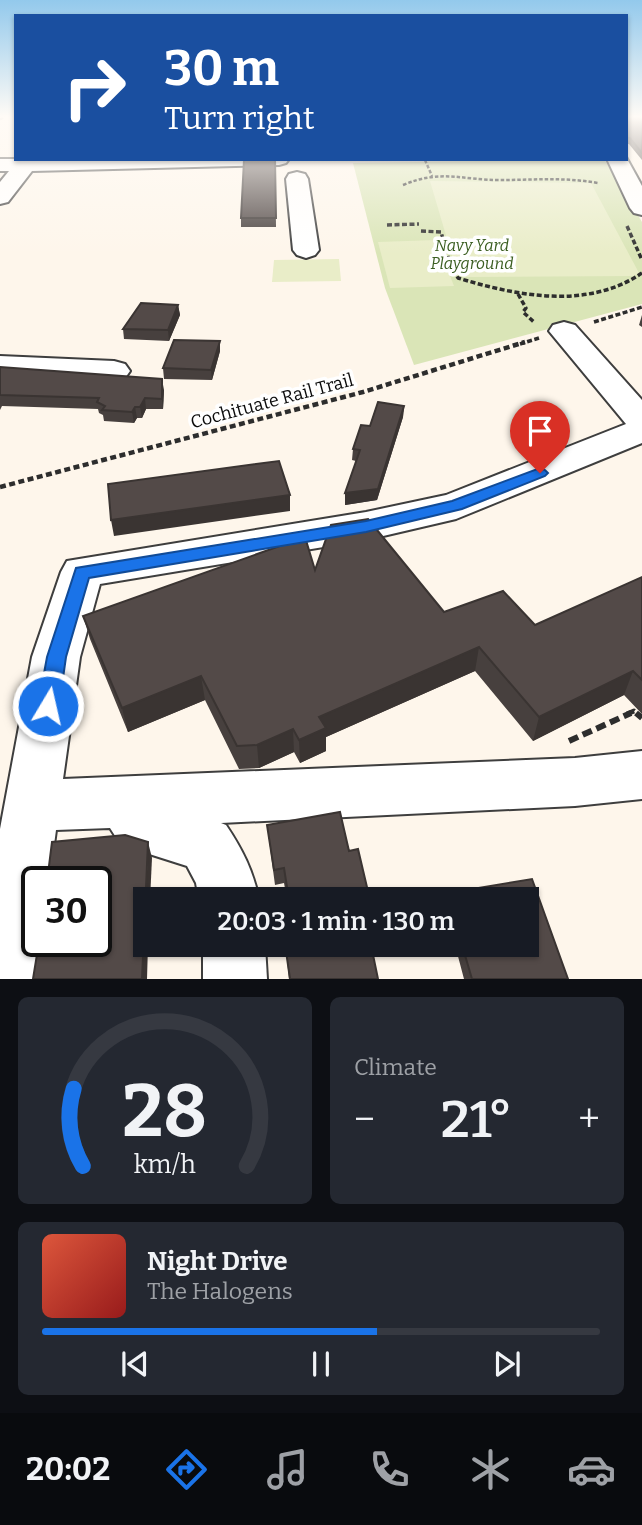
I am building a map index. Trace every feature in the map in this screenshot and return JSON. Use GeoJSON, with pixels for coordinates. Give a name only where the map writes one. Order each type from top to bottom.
{"type":"FeatureCollection","features":[{"type":"Feature","properties":{"kind":"street"},"geometry":{"type":"LineString","coordinates":[[0,165],[67,163]]}},
{"type":"Feature","properties":{"kind":"street"},"geometry":{"type":"LineString","coordinates":[[248,163],[249,177],[256,181],[296,169],[306,250]]}},
{"type":"Feature","properties":{"kind":"street"},"geometry":{"type":"LineString","coordinates":[[628,163],[642,208]]}},
{"type":"Feature","properties":{"kind":"street"},"geometry":{"type":"LineString","coordinates":[[0,197],[26,164]]}},
{"type":"Feature","properties":{"kind":"street"},"geometry":{"type":"LineString","coordinates":[[557,333],[642,421]]}},
{"type":"Feature","properties":{"kind":"street"},"geometry":{"type":"LineString","coordinates":[[0,366],[114,371]]}},
{"type":"Feature","properties":{"kind":"street"},"geometry":{"type":"LineString","coordinates":[[4,979],[56,657],[82,572],[366,526],[456,506],[642,430]]}},
{"type":"Feature","properties":{"kind":"street"},"geometry":{"type":"LineString","coordinates":[[33,806],[575,782],[642,775]]}},
{"type":"Feature","properties":{"kind":"street"},"geometry":{"type":"LineString","coordinates":[[124,802],[141,826],[206,844],[225,876],[227,887]]}},
{"type":"Feature","properties":{"kind":"street"},"geometry":{"type":"LineString","coordinates":[[234,957],[235,979]]}},
{"type":"Feature","properties":{"kind":"path"},"geometry":{"type":"LineString","coordinates":[[426,163],[432,176]]}},
{"type":"Feature","properties":{"kind":"path"},"geometry":{"type":"LineString","coordinates":[[403,186],[432,176],[497,180],[570,178],[598,183]]}},
{"type":"Feature","properties":{"kind":"path"},"geometry":{"type":"LineString","coordinates":[[387,225],[419,224]]}},
{"type":"Feature","properties":{"kind":"path"},"geometry":{"type":"LineString","coordinates":[[421,231],[441,232],[457,278],[517,295],[578,295],[627,283],[642,273]]}},
{"type":"Feature","properties":{"kind":"path"},"geometry":{"type":"LineString","coordinates":[[517,295],[525,302],[526,308],[523,312]]}},
{"type":"Feature","properties":{"kind":"path","name":"Cochituate Rail Trail"},"geometry":{"type":"LineString","coordinates":[[0,487],[350,396],[557,333]]}},
{"type":"Feature","properties":{"kind":"path"},"geometry":{"type":"LineString","coordinates":[[565,743],[634,710],[642,718]]}},
{"type":"Feature","properties":{"kind":"green space","name":"Navy Yard Playground"},"geometry":{"type":"Polygon","coordinates":[[[353,163],[606,163],[642,222],[642,304],[414,365],[385,288],[353,163]]]}},
{"type":"Feature","properties":{"kind":"green space"},"geometry":{"type":"Polygon","coordinates":[[[430,181],[591,183],[639,273],[634,276],[463,277],[455,266],[430,181]]]}},
{"type":"Feature","properties":{"kind":"green space"},"geometry":{"type":"Polygon","coordinates":[[[436,240],[454,286],[390,288],[378,242],[436,240]]]}},
{"type":"Feature","properties":{"kind":"green space"},"geometry":{"type":"Polygon","coordinates":[[[339,259],[341,281],[272,282],[274,260],[339,259]]]}},
{"type":"Feature","properties":{"kind":"building"},"geometry":{"type":"Polygon","coordinates":[[[244,163],[275,163],[276,218],[241,218],[244,163]]]}},
{"type":"Feature","properties":{"kind":"building"},"geometry":{"type":"Polygon","coordinates":[[[141,303],[178,305],[168,330],[123,329],[141,303]]]}},
{"type":"Feature","properties":{"kind":"building"},"geometry":{"type":"Polygon","coordinates":[[[174,340],[220,341],[211,370],[163,368],[174,340]]]}},
{"type":"Feature","properties":{"kind":"building"},"geometry":{"type":"Polygon","coordinates":[[[0,367],[162,379],[162,399],[145,398],[140,407],[135,407],[132,412],[102,410],[105,406],[97,402],[99,398],[0,395],[0,367]]]}},
{"type":"Feature","properties":{"kind":"building"},"geometry":{"type":"Polygon","coordinates":[[[378,402],[404,406],[378,489],[345,493],[360,450],[353,449],[361,425],[370,426],[378,402]]]}},
{"type":"Feature","properties":{"kind":"building"},"geometry":{"type":"Polygon","coordinates":[[[279,461],[290,495],[111,520],[108,484],[279,461]]]}},
{"type":"Feature","properties":{"kind":"building"},"geometry":{"type":"Polygon","coordinates":[[[368,519],[444,612],[503,591],[535,625],[642,577],[642,680],[633,671],[539,717],[479,647],[319,717],[326,728],[299,740],[293,729],[257,745],[237,746],[201,676],[122,708],[83,616],[305,537],[315,570],[331,525],[368,519]]]}},
{"type":"Feature","properties":{"kind":"building"},"geometry":{"type":"Polygon","coordinates":[[[340,812],[349,851],[358,849],[367,887],[287,887],[284,868],[274,870],[267,825],[340,812]]]}},
{"type":"Feature","properties":{"kind":"building"},"geometry":{"type":"Polygon","coordinates":[[[125,835],[148,842],[146,887],[133,887],[133,957],[143,957],[142,979],[33,979],[37,957],[112,957],[112,866],[49,866],[52,842],[125,835]]]}},
{"type":"Feature","properties":{"kind":"building"},"geometry":{"type":"Polygon","coordinates":[[[532,879],[535,887],[484,887],[532,879]]]}},
{"type":"Feature","properties":{"kind":"building"},"geometry":{"type":"Polygon","coordinates":[[[539,898],[568,979],[472,979],[466,957],[539,957],[539,898]]]}},
{"type":"Feature","properties":{"kind":"building"},"geometry":{"type":"Polygon","coordinates":[[[287,957],[373,957],[378,979],[290,979],[287,957]]]}},
{"type":"Feature","properties":{"kind":"route"},"geometry":{"type":"LineString","coordinates":[[48,706],[56,657],[82,572],[366,526],[456,506],[540,473]]}}]}
